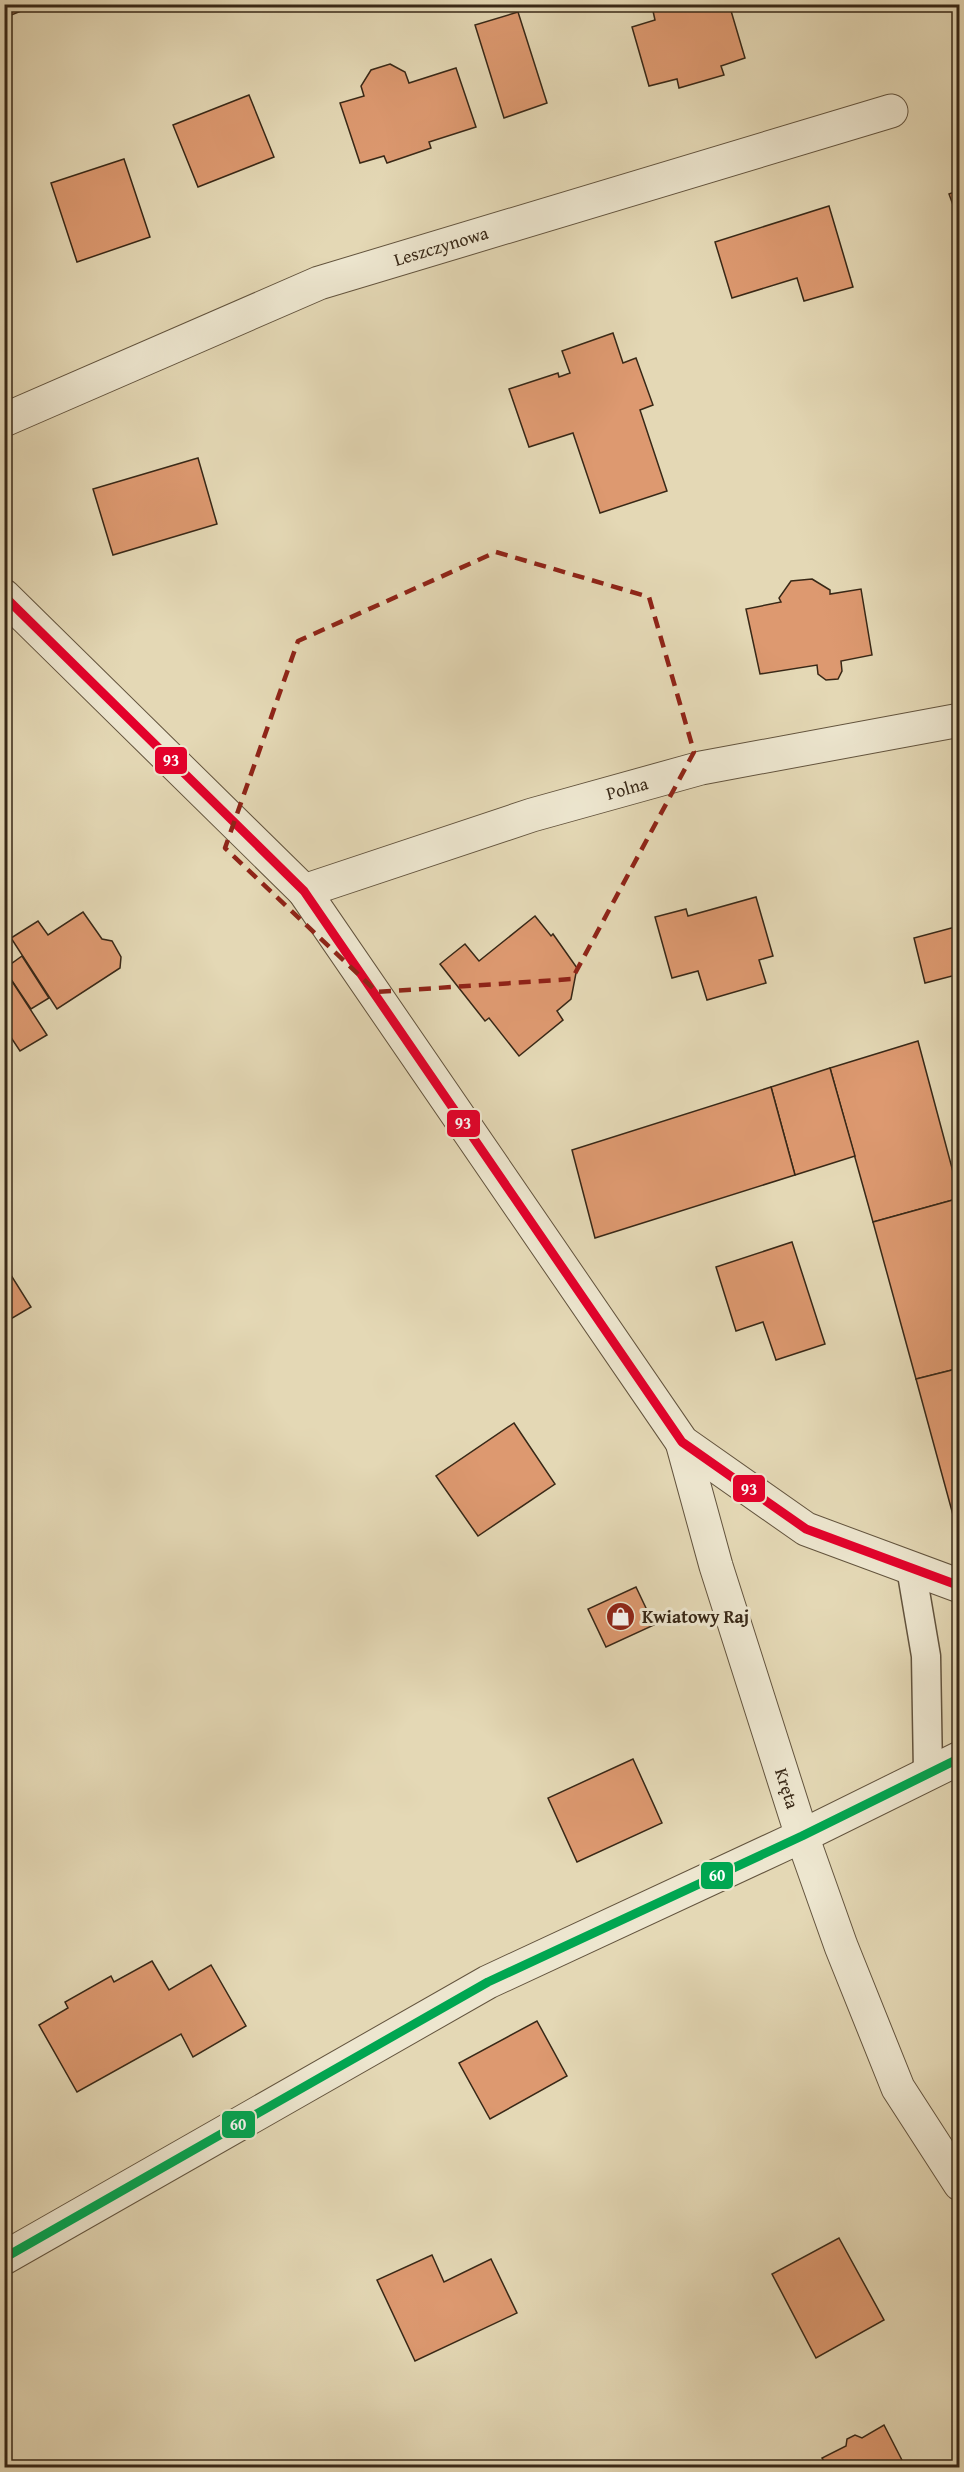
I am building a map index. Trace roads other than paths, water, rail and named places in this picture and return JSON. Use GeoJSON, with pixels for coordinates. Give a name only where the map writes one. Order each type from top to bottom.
{"type":"FeatureCollection","features":[{"type":"Feature","properties":{"kind":"street","name":"Leszczynowa"},"geometry":{"type":"LineString","coordinates":[[4,420],[319,283],[891,111]]}},
{"type":"Feature","properties":{"kind":"street"},"geometry":{"type":"LineString","coordinates":[[4,596],[304,891],[682,1442],[806,1529],[960,1586]]}},
{"type":"Feature","properties":{"kind":"street","name":"Polna"},"geometry":{"type":"LineString","coordinates":[[304,891],[532,815],[701,768],[960,720]]}},
{"type":"Feature","properties":{"kind":"street","name":"Kręta"},"geometry":{"type":"LineString","coordinates":[[682,1442],[716,1566],[802,1836],[841,1946],[898,2088],[960,2184]]}},
{"type":"Feature","properties":{"kind":"street"},"geometry":{"type":"LineString","coordinates":[[4,2258],[488,1982],[802,1836],[960,1758]]}},
{"type":"Feature","properties":{"kind":"lane"},"geometry":{"type":"LineString","coordinates":[[911,1568],[926,1656],[928,1772]]}},
{"type":"Feature","properties":{"kind":"place","name":"Kwiatowy Raj"},"geometry":{"type":"Point","coordinates":[621,1617]}}]}
